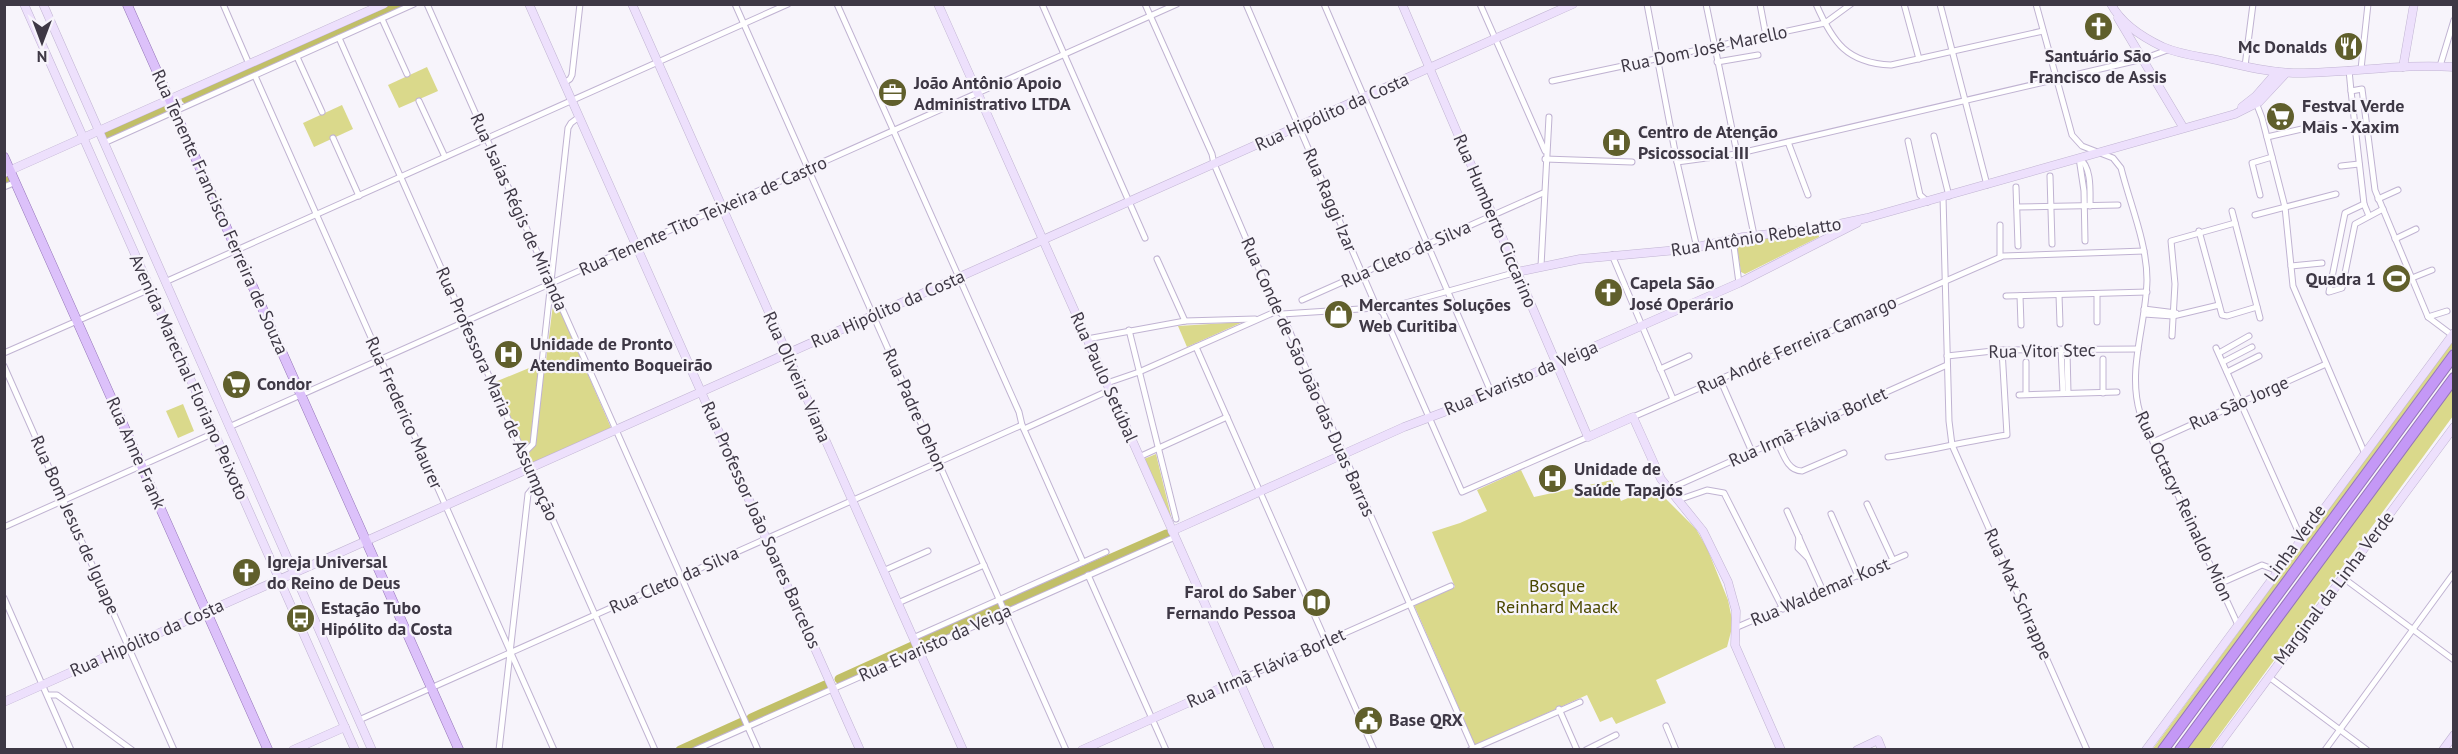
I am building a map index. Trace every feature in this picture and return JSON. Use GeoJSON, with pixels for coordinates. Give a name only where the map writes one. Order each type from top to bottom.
{"type":"FeatureCollection","features":[{"type":"Feature","properties":{"kind":"highway","name":"Linha Verde"},"geometry":{"type":"LineString","coordinates":[[2163,750],[2454,355]]}},
{"type":"Feature","properties":{"kind":"highway","name":"Linha Verde"},"geometry":{"type":"LineString","coordinates":[[2180,750],[2454,378]]}},
{"type":"Feature","properties":{"kind":"main road","name":"Rua Tenente Francisco Ferreira de Souza"},"geometry":{"type":"LineString","coordinates":[[127,4],[459,750]]}},
{"type":"Feature","properties":{"kind":"main road","name":"Rua Anne Frank"},"geometry":{"type":"LineString","coordinates":[[4,157],[8,172],[16,182],[268,750]]}},
{"type":"Feature","properties":{"kind":"street","name":"Avenida Marechal Floriano Peixoto"},"geometry":{"type":"LineString","coordinates":[[24,4],[355,750]]}},
{"type":"Feature","properties":{"kind":"street","name":"Avenida Marechal Floriano Peixoto"},"geometry":{"type":"LineString","coordinates":[[43,4],[372,750]]}},
{"type":"Feature","properties":{"kind":"street"},"geometry":{"type":"LineString","coordinates":[[223,4],[249,64]]}},
{"type":"Feature","properties":{"kind":"street"},"geometry":{"type":"LineString","coordinates":[[8,172],[384,4]]}},
{"type":"Feature","properties":{"kind":"street"},"geometry":{"type":"LineString","coordinates":[[104,143],[414,4]]}},
{"type":"Feature","properties":{"kind":"street","name":"Rua Isaías Régis de Miranda"},"geometry":{"type":"LineString","coordinates":[[427,4],[758,750]]}},
{"type":"Feature","properties":{"kind":"street","name":"Rua Professor João Soares Barcelos"},"geometry":{"type":"LineString","coordinates":[[529,4],[860,750]]}},
{"type":"Feature","properties":{"kind":"street"},"geometry":{"type":"LineString","coordinates":[[564,83],[572,75],[580,4]]}},
{"type":"Feature","properties":{"kind":"street","name":"Rua Oliveira Viana"},"geometry":{"type":"LineString","coordinates":[[632,4],[963,750]]}},
{"type":"Feature","properties":{"kind":"street","name":"Rua Padre Dehon"},"geometry":{"type":"LineString","coordinates":[[735,4],[1066,750]]}},
{"type":"Feature","properties":{"kind":"street"},"geometry":{"type":"LineString","coordinates":[[165,282],[788,4]]}},
{"type":"Feature","properties":{"kind":"street"},"geometry":{"type":"LineString","coordinates":[[837,4],[1083,562]]}},
{"type":"Feature","properties":{"kind":"street","name":"Rua Paulo Setúbal"},"geometry":{"type":"LineString","coordinates":[[938,4],[1270,750]]}},
{"type":"Feature","properties":{"kind":"street"},"geometry":{"type":"LineString","coordinates":[[1042,4],[1146,238]]}},
{"type":"Feature","properties":{"kind":"street","name":"Rua Conde de São João das Duas Barras"},"geometry":{"type":"LineString","coordinates":[[1145,4],[1472,749]]}},
{"type":"Feature","properties":{"kind":"street","name":"Rua Tenente Tito Teixeira de Castro"},"geometry":{"type":"LineString","coordinates":[[229,427],[1177,4]]}},
{"type":"Feature","properties":{"kind":"street","name":"Rua Raggi Izar"},"geometry":{"type":"LineString","coordinates":[[1245,4],[1377,308],[1383,313],[1462,492]]}},
{"type":"Feature","properties":{"kind":"street"},"geometry":{"type":"LineString","coordinates":[[1323,4],[1491,392]]}},
{"type":"Feature","properties":{"kind":"street","name":"Rua Humberto Ciccarino"},"geometry":{"type":"LineString","coordinates":[[1402,4],[1588,436]]}},
{"type":"Feature","properties":{"kind":"street"},"geometry":{"type":"LineString","coordinates":[[1480,4],[1545,151]]}},
{"type":"Feature","properties":{"kind":"street","name":"Rua Hipólito da Costa"},"geometry":{"type":"LineString","coordinates":[[4,702],[1573,4]]}},
{"type":"Feature","properties":{"kind":"street"},"geometry":{"type":"LineString","coordinates":[[1647,4],[1677,162],[1697,248]]}},
{"type":"Feature","properties":{"kind":"street"},"geometry":{"type":"LineString","coordinates":[[1706,4],[1754,235]]}},
{"type":"Feature","properties":{"kind":"street"},"geometry":{"type":"LineString","coordinates":[[1760,4],[1766,36]]}},
{"type":"Feature","properties":{"kind":"street"},"geometry":{"type":"LineString","coordinates":[[1816,4],[1838,44],[1853,57],[1871,64],[1891,65],[2043,31]]}},
{"type":"Feature","properties":{"kind":"street","name":"Rua Dom José Marello"},"geometry":{"type":"LineString","coordinates":[[1552,81],[1825,23],[1851,4]]}},
{"type":"Feature","properties":{"kind":"street"},"geometry":{"type":"LineString","coordinates":[[1904,4],[1919,59]]}},
{"type":"Feature","properties":{"kind":"street"},"geometry":{"type":"LineString","coordinates":[[1940,4],[1987,184]]}},
{"type":"Feature","properties":{"kind":"street","name":"Rua Octacyr Reinaldo Mion"},"geometry":{"type":"LineString","coordinates":[[2036,4],[2072,135],[2082,146],[2113,158],[2121,168],[2144,251],[2147,292],[2134,372],[2134,394],[2153,442],[2238,625]]}},
{"type":"Feature","properties":{"kind":"street"},"geometry":{"type":"LineString","coordinates":[[2245,66],[2253,4]]}},
{"type":"Feature","properties":{"kind":"street"},"geometry":{"type":"LineString","coordinates":[[2361,69],[2368,4]]}},
{"type":"Feature","properties":{"kind":"street"},"geometry":{"type":"LineString","coordinates":[[2403,67],[2414,4]]}},
{"type":"Feature","properties":{"kind":"street"},"geometry":{"type":"LineString","coordinates":[[2113,8],[2132,27],[2170,50],[2277,72],[2454,67]]}},
{"type":"Feature","properties":{"kind":"street"},"geometry":{"type":"LineString","coordinates":[[2113,8],[2183,127]]}},
{"type":"Feature","properties":{"kind":"street"},"geometry":{"type":"LineString","coordinates":[[382,19],[407,74]]}},
{"type":"Feature","properties":{"kind":"street"},"geometry":{"type":"LineString","coordinates":[[2440,66],[2454,20]]}},
{"type":"Feature","properties":{"kind":"street","name":"Rua Professora Maria de Assumpção"},"geometry":{"type":"LineString","coordinates":[[339,38],[655,750]]}},
{"type":"Feature","properties":{"kind":"street"},"geometry":{"type":"LineString","coordinates":[[1677,162],[1736,154],[1967,102],[2143,59],[2170,50]]}},
{"type":"Feature","properties":{"kind":"street"},"geometry":{"type":"LineString","coordinates":[[1717,62],[1758,54]]}},
{"type":"Feature","properties":{"kind":"street"},"geometry":{"type":"LineString","coordinates":[[297,57],[322,112]]}},
{"type":"Feature","properties":{"kind":"street"},"geometry":{"type":"LineString","coordinates":[[2349,70],[2364,204],[2369,216]]}},
{"type":"Feature","properties":{"kind":"street","name":"Rua Antônio Rebelatto"},"geometry":{"type":"LineString","coordinates":[[2255,101],[2277,72]]}},
{"type":"Feature","properties":{"kind":"street","name":"Rua Antônio Rebelatto"},"geometry":{"type":"LineString","coordinates":[[1279,313],[1396,306],[1540,266],[1612,255],[1697,248],[1754,235],[1820,228],[1867,218],[2240,112],[2286,73]]}},
{"type":"Feature","properties":{"kind":"street","name":"Rua Frederico Maurer"},"geometry":{"type":"LineString","coordinates":[[255,76],[554,750]]}},
{"type":"Feature","properties":{"kind":"street"},"geometry":{"type":"LineString","coordinates":[[2146,750],[2453,334],[2428,317],[2395,239],[2375,190],[2362,89],[2351,91]]}},
{"type":"Feature","properties":{"kind":"street"},"geometry":{"type":"LineString","coordinates":[[419,101],[445,157]]}},
{"type":"Feature","properties":{"kind":"street"},"geometry":{"type":"LineString","coordinates":[[2255,101],[2285,207],[2293,286],[2365,454]]}},
{"type":"Feature","properties":{"kind":"street"},"geometry":{"type":"LineString","coordinates":[[524,453],[530,449],[532,444],[568,128],[579,117]]}},
{"type":"Feature","properties":{"kind":"street"},"geometry":{"type":"LineString","coordinates":[[1540,266],[1545,151],[1549,117]]}},
{"type":"Feature","properties":{"kind":"street"},"geometry":{"type":"LineString","coordinates":[[2267,137],[2328,123]]}},
{"type":"Feature","properties":{"kind":"street"},"geometry":{"type":"LineString","coordinates":[[1934,136],[1946,197],[1947,365],[1951,442]]}},
{"type":"Feature","properties":{"kind":"street"},"geometry":{"type":"LineString","coordinates":[[333,138],[359,196]]}},
{"type":"Feature","properties":{"kind":"street"},"geometry":{"type":"LineString","coordinates":[[1908,141],[1920,195],[1928,202]]}},
{"type":"Feature","properties":{"kind":"street"},"geometry":{"type":"LineString","coordinates":[[1788,142],[1808,195]]}},
{"type":"Feature","properties":{"kind":"street"},"geometry":{"type":"LineString","coordinates":[[2260,195],[2252,163],[2272,157]]}},
{"type":"Feature","properties":{"kind":"street"},"geometry":{"type":"LineString","coordinates":[[2079,158],[2087,191],[2085,241]]}},
{"type":"Feature","properties":{"kind":"street"},"geometry":{"type":"LineString","coordinates":[[1545,159],[1632,162]]}},
{"type":"Feature","properties":{"kind":"street"},"geometry":{"type":"LineString","coordinates":[[2342,166],[2359,164]]}},
{"type":"Feature","properties":{"kind":"street"},"geometry":{"type":"LineString","coordinates":[[2050,176],[2052,244]]}},
{"type":"Feature","properties":{"kind":"street"},"geometry":{"type":"LineString","coordinates":[[4,187],[16,182]]}},
{"type":"Feature","properties":{"kind":"street"},"geometry":{"type":"LineString","coordinates":[[2016,187],[2018,246]]}},
{"type":"Feature","properties":{"kind":"street"},"geometry":{"type":"LineString","coordinates":[[2379,199],[2398,190]]}},
{"type":"Feature","properties":{"kind":"street","name":"Rua Cleto da Silva"},"geometry":{"type":"LineString","coordinates":[[1302,300],[1543,193]]}},
{"type":"Feature","properties":{"kind":"street"},"geometry":{"type":"LineString","coordinates":[[2255,215],[2337,194]]}},
{"type":"Feature","properties":{"kind":"street"},"geometry":{"type":"LineString","coordinates":[[2364,204],[2345,213],[2329,292],[2342,288],[2355,224],[2383,209]]}},
{"type":"Feature","properties":{"kind":"street"},"geometry":{"type":"LineString","coordinates":[[2017,207],[2118,205]]}},
{"type":"Feature","properties":{"kind":"street"},"geometry":{"type":"LineString","coordinates":[[2232,211],[2259,318]]}},
{"type":"Feature","properties":{"kind":"street","name":"Rua Evaristo da Veiga"},"geometry":{"type":"LineString","coordinates":[[696,750],[1088,575],[1344,454],[1739,283],[1867,218]]}},
{"type":"Feature","properties":{"kind":"street"},"geometry":{"type":"LineString","coordinates":[[2172,336],[2175,284],[2171,240],[2235,223]]}},
{"type":"Feature","properties":{"kind":"street"},"geometry":{"type":"LineString","coordinates":[[2000,225],[2000,257]]}},
{"type":"Feature","properties":{"kind":"street"},"geometry":{"type":"LineString","coordinates":[[1820,228],[1824,240]]}},
{"type":"Feature","properties":{"kind":"street"},"geometry":{"type":"LineString","coordinates":[[2395,239],[2416,229]]}},
{"type":"Feature","properties":{"kind":"street"},"geometry":{"type":"LineString","coordinates":[[2199,231],[2219,305],[2225,316],[2257,307]]}},
{"type":"Feature","properties":{"kind":"street"},"geometry":{"type":"LineString","coordinates":[[1733,239],[1739,283]]}},
{"type":"Feature","properties":{"kind":"street","name":"Rua André Ferreira Camargo"},"geometry":{"type":"LineString","coordinates":[[1462,492],[2000,257],[2144,251]]}},
{"type":"Feature","properties":{"kind":"street"},"geometry":{"type":"LineString","coordinates":[[1612,255],[1673,399]]}},
{"type":"Feature","properties":{"kind":"street"},"geometry":{"type":"LineString","coordinates":[[1157,259],[1185,321]]}},
{"type":"Feature","properties":{"kind":"street"},"geometry":{"type":"LineString","coordinates":[[2291,266],[2322,262]]}},
{"type":"Feature","properties":{"kind":"street"},"geometry":{"type":"LineString","coordinates":[[2412,278],[2432,270]]}},
{"type":"Feature","properties":{"kind":"street"},"geometry":{"type":"LineString","coordinates":[[4,353],[150,289]]}},
{"type":"Feature","properties":{"kind":"street"},"geometry":{"type":"LineString","coordinates":[[2006,296],[2147,292]]}},
{"type":"Feature","properties":{"kind":"street"},"geometry":{"type":"LineString","coordinates":[[2097,294],[2097,322]]}},
{"type":"Feature","properties":{"kind":"street"},"geometry":{"type":"LineString","coordinates":[[2059,295],[2060,324]]}},
{"type":"Feature","properties":{"kind":"street"},"geometry":{"type":"LineString","coordinates":[[2020,296],[2021,325]]}},
{"type":"Feature","properties":{"kind":"street"},"geometry":{"type":"LineString","coordinates":[[2144,311],[2173,314],[2219,305]]}},
{"type":"Feature","properties":{"kind":"street"},"geometry":{"type":"LineString","coordinates":[[2428,317],[2447,311]]}},
{"type":"Feature","properties":{"kind":"street","name":"Rua Cleto da Silva"},"geometry":{"type":"LineString","coordinates":[[359,720],[938,462],[1023,427],[1139,372],[1259,319],[1279,313]]}},
{"type":"Feature","properties":{"kind":"street"},"geometry":{"type":"LineString","coordinates":[[1087,339],[1185,321],[1259,319]]}},
{"type":"Feature","properties":{"kind":"street"},"geometry":{"type":"LineString","coordinates":[[1129,330],[1176,519]]}},
{"type":"Feature","properties":{"kind":"street"},"geometry":{"type":"LineString","coordinates":[[2249,336],[2218,351],[2301,540]]}},
{"type":"Feature","properties":{"kind":"street"},"geometry":{"type":"LineString","coordinates":[[1196,347],[1374,750]]}},
{"type":"Feature","properties":{"kind":"street"},"geometry":{"type":"LineString","coordinates":[[2223,362],[2252,347]]}},
{"type":"Feature","properties":{"kind":"street","name":"Rua Vitor Stec"},"geometry":{"type":"LineString","coordinates":[[1947,356],[2002,350],[2138,349]]}},
{"type":"Feature","properties":{"kind":"street"},"geometry":{"type":"LineString","coordinates":[[1888,457],[1951,442],[2007,435],[2002,350]]}},
{"type":"Feature","properties":{"kind":"street"},"geometry":{"type":"LineString","coordinates":[[2064,350],[2065,393]]}},
{"type":"Feature","properties":{"kind":"street"},"geometry":{"type":"LineString","coordinates":[[1660,369],[1689,356]]}},
{"type":"Feature","properties":{"kind":"street"},"geometry":{"type":"LineString","coordinates":[[2227,372],[2259,356]]}},
{"type":"Feature","properties":{"kind":"street"},"geometry":{"type":"LineString","coordinates":[[2103,359],[2103,393]]}},
{"type":"Feature","properties":{"kind":"street"},"geometry":{"type":"LineString","coordinates":[[2026,362],[2026,394]]}},
{"type":"Feature","properties":{"kind":"street","name":"Rua São Jorge"},"geometry":{"type":"LineString","coordinates":[[2153,442],[2326,364]]}},
{"type":"Feature","properties":{"kind":"street","name":"Rua Irmã Flávia Borlet"},"geometry":{"type":"LineString","coordinates":[[1669,489],[1947,365]]}},
{"type":"Feature","properties":{"kind":"street","name":"Rua Bom Jesus de Iguape"},"geometry":{"type":"LineString","coordinates":[[4,366],[174,750]]}},
{"type":"Feature","properties":{"kind":"street"},"geometry":{"type":"LineString","coordinates":[[1720,379],[1752,452]]}},
{"type":"Feature","properties":{"kind":"street"},"geometry":{"type":"LineString","coordinates":[[2019,395],[2117,392]]}},
{"type":"Feature","properties":{"kind":"street"},"geometry":{"type":"LineString","coordinates":[[1140,457],[1227,417]]}},
{"type":"Feature","properties":{"kind":"street"},"geometry":{"type":"LineString","coordinates":[[1633,417],[1656,470],[1707,539],[1731,590],[1736,611],[1735,645],[1781,750]]}},
{"type":"Feature","properties":{"kind":"street","name":"Marginal da Linha Verde"},"geometry":{"type":"LineString","coordinates":[[2215,750],[2454,427]]}},
{"type":"Feature","properties":{"kind":"street"},"geometry":{"type":"LineString","coordinates":[[4,527],[214,433]]}},
{"type":"Feature","properties":{"kind":"street"},"geometry":{"type":"LineString","coordinates":[[1777,441],[1791,468],[1796,471],[1802,471],[1844,453]]}},
{"type":"Feature","properties":{"kind":"street","name":"Rua Max Schrappe"},"geometry":{"type":"LineString","coordinates":[[1951,442],[2087,750]]}},
{"type":"Feature","properties":{"kind":"street"},"geometry":{"type":"LineString","coordinates":[[499,750],[528,494],[537,483]]}},
{"type":"Feature","properties":{"kind":"street"},"geometry":{"type":"LineString","coordinates":[[1678,500],[1707,490],[1724,493],[1783,609]]}},
{"type":"Feature","properties":{"kind":"street"},"geometry":{"type":"LineString","coordinates":[[1867,504],[1893,561]]}},
{"type":"Feature","properties":{"kind":"street"},"geometry":{"type":"LineString","coordinates":[[1787,511],[1824,591]]}},
{"type":"Feature","properties":{"kind":"street"},"geometry":{"type":"LineString","coordinates":[[1831,514],[1858,576]]}},
{"type":"Feature","properties":{"kind":"street"},"geometry":{"type":"LineString","coordinates":[[884,571],[928,551]]}},
{"type":"Feature","properties":{"kind":"street","name":"Rua Evaristo da Veiga"},"geometry":{"type":"LineString","coordinates":[[913,638],[1106,552]]}},
{"type":"Feature","properties":{"kind":"street","name":"Rua Waldemar Kost"},"geometry":{"type":"LineString","coordinates":[[1735,628],[1905,555]]}},
{"type":"Feature","properties":{"kind":"street"},"geometry":{"type":"LineString","coordinates":[[898,603],[984,565]]}},
{"type":"Feature","properties":{"kind":"street"},"geometry":{"type":"LineString","coordinates":[[2219,584],[2262,565],[2278,571]]}},
{"type":"Feature","properties":{"kind":"street"},"geometry":{"type":"LineString","coordinates":[[2325,750],[2454,573]]}},
{"type":"Feature","properties":{"kind":"street"},"geometry":{"type":"LineString","coordinates":[[1088,575],[1166,750]]}},
{"type":"Feature","properties":{"kind":"street"},"geometry":{"type":"LineString","coordinates":[[2342,577],[2454,660]]}},
{"type":"Feature","properties":{"kind":"street","name":"Rua Irmã Flávia Borlet"},"geometry":{"type":"LineString","coordinates":[[1082,750],[1451,586]]}},
{"type":"Feature","properties":{"kind":"street"},"geometry":{"type":"LineString","coordinates":[[4,598],[72,750]]}},
{"type":"Feature","properties":{"kind":"street"},"geometry":{"type":"LineString","coordinates":[[2269,677],[2367,750]]}},
{"type":"Feature","properties":{"kind":"street"},"geometry":{"type":"LineString","coordinates":[[48,696],[57,695],[132,750]]}},
{"type":"Feature","properties":{"kind":"street"},"geometry":{"type":"LineString","coordinates":[[1472,749],[1580,702]]}},
{"type":"Feature","properties":{"kind":"street"},"geometry":{"type":"LineString","coordinates":[[1559,710],[1577,750]]}},
{"type":"Feature","properties":{"kind":"street"},"geometry":{"type":"LineString","coordinates":[[1666,726],[1676,750]]}},
{"type":"Feature","properties":{"kind":"street"},"geometry":{"type":"LineString","coordinates":[[293,750],[345,727]]}},
{"type":"Feature","properties":{"kind":"street"},"geometry":{"type":"LineString","coordinates":[[1586,750],[1616,735]]}},
{"type":"Feature","properties":{"kind":"street"},"geometry":{"type":"LineString","coordinates":[[2443,750],[2454,735]]}},
{"type":"Feature","properties":{"kind":"street"},"geometry":{"type":"LineString","coordinates":[[1857,750],[1878,740],[1882,750]]}},
{"type":"Feature","properties":{"kind":"green space"},"geometry":{"type":"Polygon","coordinates":[[[427,67],[438,91],[399,108],[388,85],[427,67]]]}},
{"type":"Feature","properties":{"kind":"green space"},"geometry":{"type":"Polygon","coordinates":[[[342,105],[353,129],[314,147],[303,123],[342,105]]]}},
{"type":"Feature","properties":{"kind":"green space"},"geometry":{"type":"Polygon","coordinates":[[[1817,231],[1819,237],[1745,274],[1741,272],[1737,248],[1740,243],[1817,231]]]}},
{"type":"Feature","properties":{"kind":"green space"},"geometry":{"type":"Polygon","coordinates":[[[554,296],[612,430],[532,466],[495,382],[546,361],[554,296]]]}},
{"type":"Feature","properties":{"kind":"green space"},"geometry":{"type":"Polygon","coordinates":[[[1243,322],[1187,347],[1178,326],[1243,322]]]}},
{"type":"Feature","properties":{"kind":"green space"},"geometry":{"type":"Polygon","coordinates":[[[2453,339],[2453,347],[2158,749],[2152,750],[2453,339]]]}},
{"type":"Feature","properties":{"kind":"green space"},"geometry":{"type":"Polygon","coordinates":[[[2453,387],[2453,416],[2209,749],[2187,750],[2453,387]]]}},
{"type":"Feature","properties":{"kind":"green space"},"geometry":{"type":"Polygon","coordinates":[[[183,404],[194,431],[178,438],[166,411],[183,404]]]}},
{"type":"Feature","properties":{"kind":"green space"},"geometry":{"type":"Polygon","coordinates":[[[1156,454],[1172,520],[1144,459],[1156,454]]]}},
{"type":"Feature","properties":{"kind":"green space","name":"Bosque Reinhard Maack"},"geometry":{"type":"Polygon","coordinates":[[[1521,470],[1534,497],[1612,480],[1621,501],[1654,487],[1696,529],[1707,548],[1728,600],[1733,624],[1727,647],[1656,680],[1666,703],[1616,724],[1612,717],[1600,722],[1587,695],[1475,745],[1414,605],[1455,587],[1432,532],[1487,511],[1477,490],[1521,470]]]}},
{"type":"Feature","properties":{"kind":"waterway"},"geometry":{"type":"LineString","coordinates":[[186,99],[400,4]]}},
{"type":"Feature","properties":{"kind":"waterway"},"geometry":{"type":"LineString","coordinates":[[108,134],[163,109]]}},
{"type":"Feature","properties":{"kind":"waterway"},"geometry":{"type":"LineString","coordinates":[[920,642],[1166,534]]}},
{"type":"Feature","properties":{"kind":"waterway"},"geometry":{"type":"LineString","coordinates":[[839,679],[912,646]]}},
{"type":"Feature","properties":{"kind":"waterway"},"geometry":{"type":"LineString","coordinates":[[751,718],[825,685]]}},
{"type":"Feature","properties":{"kind":"waterway"},"geometry":{"type":"LineString","coordinates":[[680,750],[742,722]]}},
{"type":"Feature","properties":{"kind":"place","name":"Santuário São Francisco de Assis"},"geometry":{"type":"Point","coordinates":[2098,27]}},
{"type":"Feature","properties":{"kind":"place","name":"Mc Donalds"},"geometry":{"type":"Point","coordinates":[2348,47]}},
{"type":"Feature","properties":{"kind":"place","name":"João Antônio Apoio Administrativo LTDA"},"geometry":{"type":"Point","coordinates":[893,93]}},
{"type":"Feature","properties":{"kind":"place","name":"Festval Verde Mais - Xaxim"},"geometry":{"type":"Point","coordinates":[2281,116]}},
{"type":"Feature","properties":{"kind":"place","name":"Centro de Atenção Psicossocial III"},"geometry":{"type":"Point","coordinates":[1617,142]}},
{"type":"Feature","properties":{"kind":"place","name":"Quadra 1"},"geometry":{"type":"Point","coordinates":[2397,279]}},
{"type":"Feature","properties":{"kind":"place","name":"Capela São José Operário"},"geometry":{"type":"Point","coordinates":[1609,293]}},
{"type":"Feature","properties":{"kind":"place","name":"Mercantes Soluções Web Curitiba"},"geometry":{"type":"Point","coordinates":[1338,315]}},
{"type":"Feature","properties":{"kind":"place","name":"Unidade de Pronto Atendimento Boqueirão"},"geometry":{"type":"Point","coordinates":[509,354]}},
{"type":"Feature","properties":{"kind":"place","name":"Condor"},"geometry":{"type":"Point","coordinates":[236,384]}},
{"type":"Feature","properties":{"kind":"place","name":"Unidade de Saúde Tapajós"},"geometry":{"type":"Point","coordinates":[1553,479]}},
{"type":"Feature","properties":{"kind":"place","name":"Igreja Universal do Reino de Deus"},"geometry":{"type":"Point","coordinates":[246,572]}},
{"type":"Feature","properties":{"kind":"place","name":"Farol do Saber Fernando Pessoa"},"geometry":{"type":"Point","coordinates":[1317,602]}},
{"type":"Feature","properties":{"kind":"place","name":"Estação Tubo Hipólito da Costa"},"geometry":{"type":"Point","coordinates":[300,618]}},
{"type":"Feature","properties":{"kind":"place","name":"Base QRX"},"geometry":{"type":"Point","coordinates":[1368,720]}}]}
